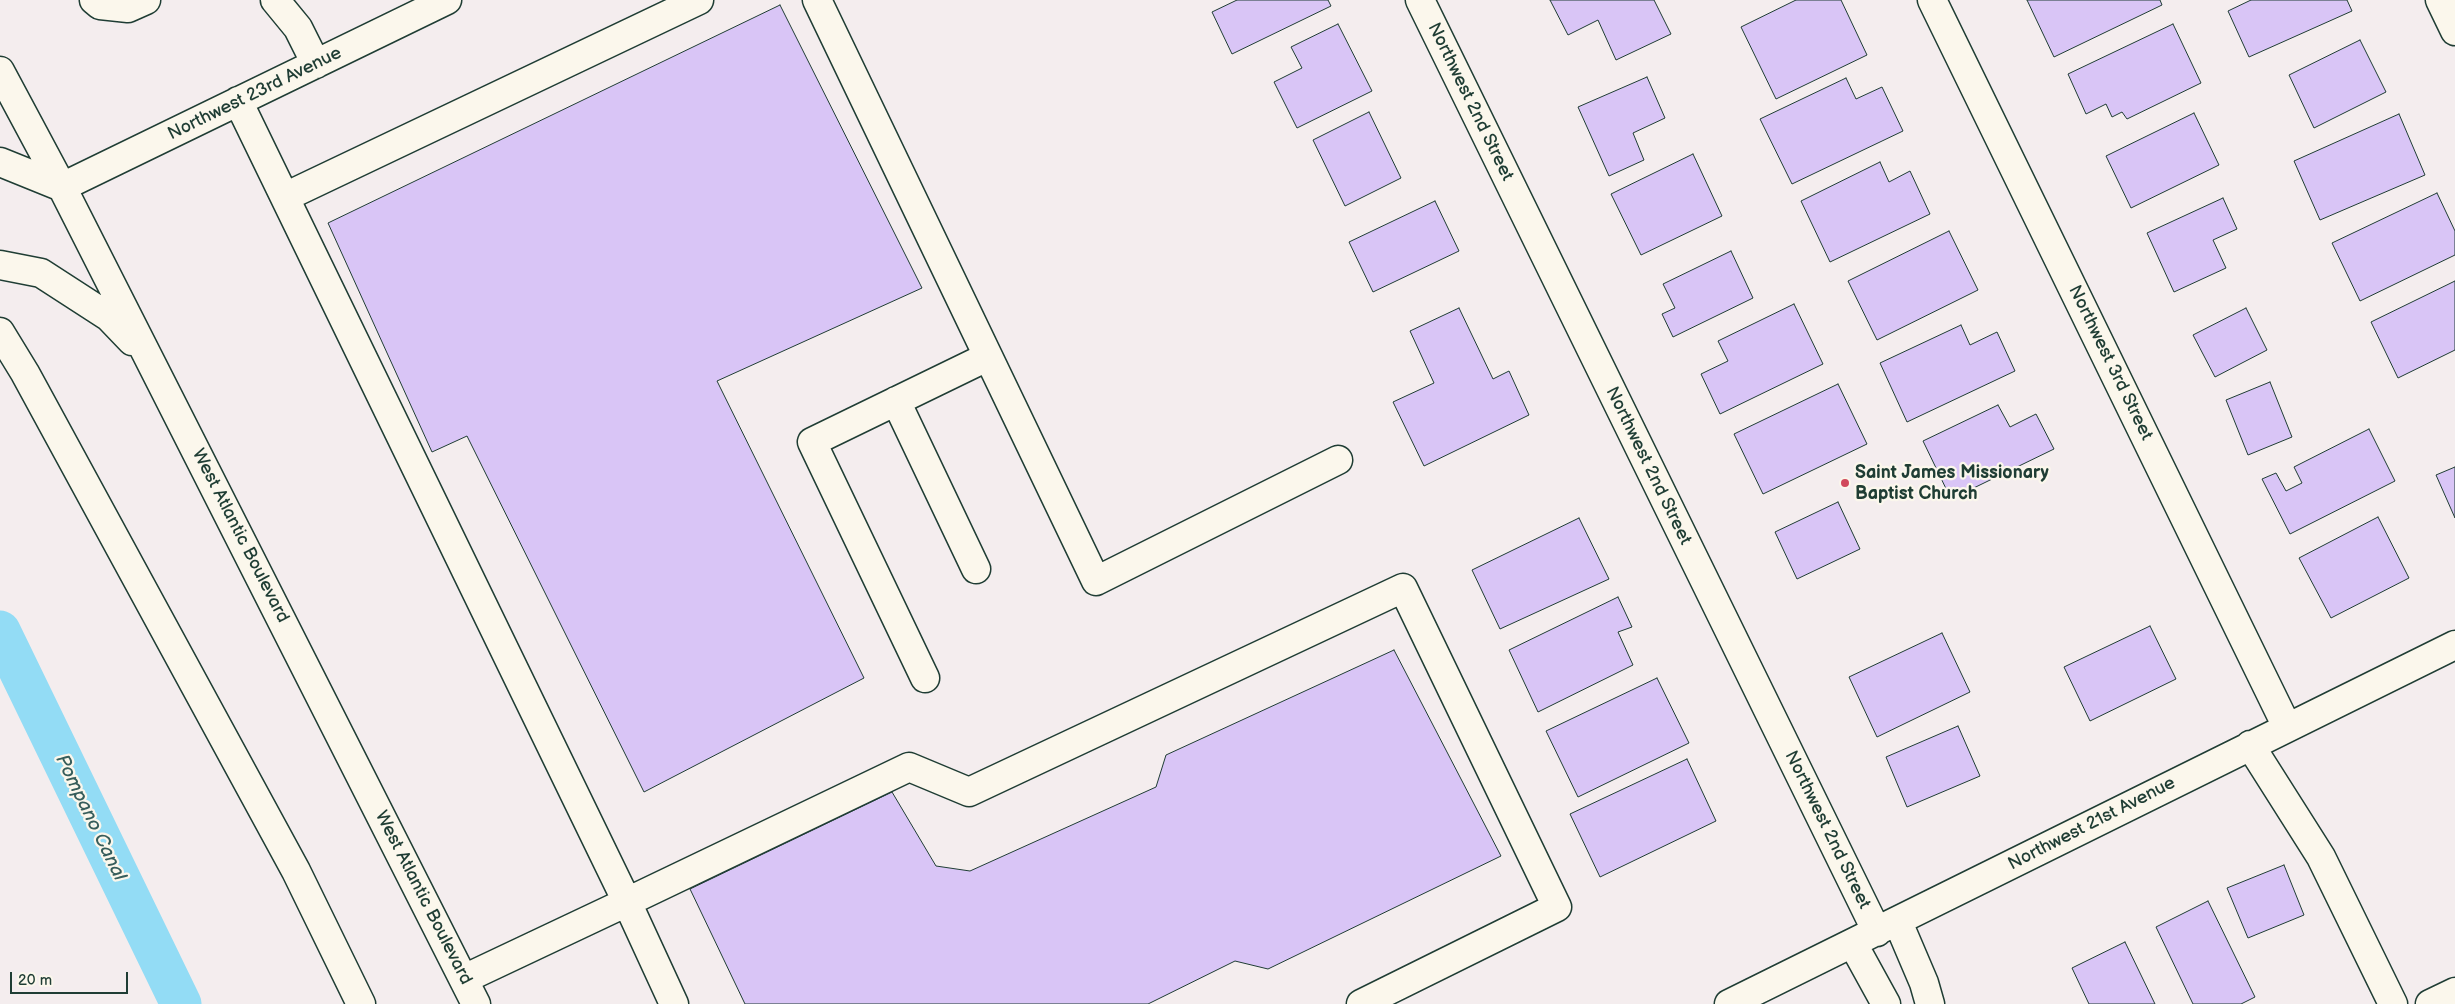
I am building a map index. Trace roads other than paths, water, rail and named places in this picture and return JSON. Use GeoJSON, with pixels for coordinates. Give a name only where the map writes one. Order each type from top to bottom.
{"type":"FeatureCollection","features":[{"type":"Feature","properties":{"kind":"street"},"geometry":{"type":"LineString","coordinates":[[94,0],[100,5],[128,8],[146,0]]}},
{"type":"Feature","properties":{"kind":"street"},"geometry":{"type":"LineString","coordinates":[[275,0],[298,28],[316,64]]}},
{"type":"Feature","properties":{"kind":"street","name":"Northwest 23rd Avenue"},"geometry":{"type":"LineString","coordinates":[[62,187],[447,0]]}},
{"type":"Feature","properties":{"kind":"street"},"geometry":{"type":"LineString","coordinates":[[285,198],[699,0]]}},
{"type":"Feature","properties":{"kind":"street"},"geometry":{"type":"LineString","coordinates":[[817,0],[1096,581],[1338,460]]}},
{"type":"Feature","properties":{"kind":"street","name":"Northwest 2nd Street"},"geometry":{"type":"LineString","coordinates":[[1420,0],[1876,933]]}},
{"type":"Feature","properties":{"kind":"street","name":"Northwest 3rd Street"},"geometry":{"type":"LineString","coordinates":[[1932,0],[2287,727]]}},
{"type":"Feature","properties":{"kind":"street"},"geometry":{"type":"LineString","coordinates":[[2440,0],[2455,31]]}},
{"type":"Feature","properties":{"kind":"street","name":"West Atlantic Boulevard"},"geometry":{"type":"LineString","coordinates":[[0,71],[62,187],[476,1004]]}},
{"type":"Feature","properties":{"kind":"street"},"geometry":{"type":"LineString","coordinates":[[238,101],[627,902],[674,1004]]}},
{"type":"Feature","properties":{"kind":"street"},"geometry":{"type":"LineString","coordinates":[[0,162],[62,187]]}},
{"type":"Feature","properties":{"kind":"street"},"geometry":{"type":"LineString","coordinates":[[0,265],[42,273],[109,317],[150,360]]}},
{"type":"Feature","properties":{"kind":"street"},"geometry":{"type":"LineString","coordinates":[[0,332],[12,368],[296,872],[361,1004]]}},
{"type":"Feature","properties":{"kind":"street"},"geometry":{"type":"LineString","coordinates":[[925,678],[812,442],[987,357]]}},
{"type":"Feature","properties":{"kind":"street"},"geometry":{"type":"LineString","coordinates":[[896,401],[976,569]]}},
{"type":"Feature","properties":{"kind":"street"},"geometry":{"type":"LineString","coordinates":[[464,978],[909,767],[969,792],[1403,588],[1557,907],[1361,1004]]}},
{"type":"Feature","properties":{"kind":"street","name":"Northwest 21st Avenue"},"geometry":{"type":"LineString","coordinates":[[1729,1004],[1876,933],[2250,745],[2455,645]]}},
{"type":"Feature","properties":{"kind":"street"},"geometry":{"type":"LineString","coordinates":[[2250,745],[2321,857],[2358,929],[2393,1004]]}},
{"type":"Feature","properties":{"kind":"street"},"geometry":{"type":"LineString","coordinates":[[1876,933],[1886,1004]]}},
{"type":"Feature","properties":{"kind":"street"},"geometry":{"type":"LineString","coordinates":[[1876,933],[1924,983],[1930,1004]]}},
{"type":"Feature","properties":{"kind":"street"},"geometry":{"type":"LineString","coordinates":[[2430,1004],[2455,992]]}},
{"type":"Feature","properties":{"kind":"waterway","name":"Pompano Canal"},"geometry":{"type":"LineString","coordinates":[[0,631],[181,1004]]}},
{"type":"Feature","properties":{"kind":"place","name":"Saint James Missionary Baptist Church"},"geometry":{"type":"Point","coordinates":[1845,483]}}]}
